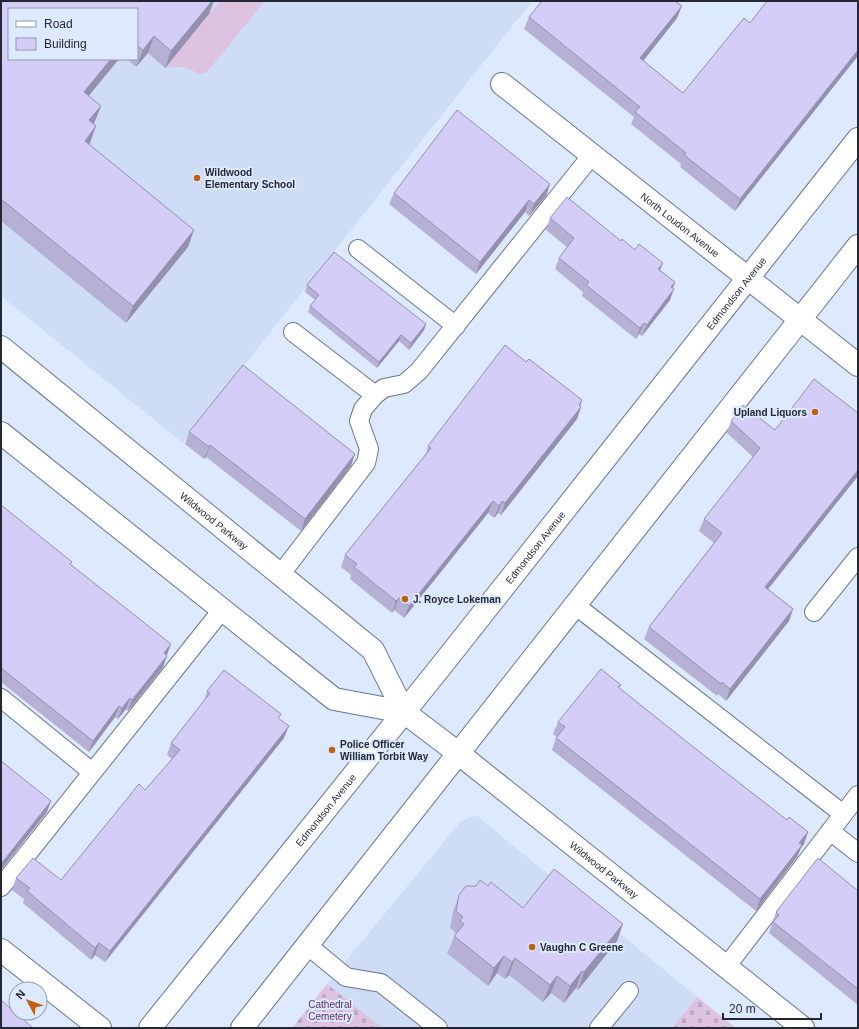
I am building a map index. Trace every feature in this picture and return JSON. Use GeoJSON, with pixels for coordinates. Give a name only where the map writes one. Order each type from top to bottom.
{"type":"FeatureCollection","features":[{"type":"Feature","properties":{"kind":"street","name":"North Loudon Avenue"},"geometry":{"type":"LineString","coordinates":[[502,84],[858,365]]}},
{"type":"Feature","properties":{"kind":"street","name":"Edmondson Avenue"},"geometry":{"type":"LineString","coordinates":[[150,1028],[404,712],[858,139]]}},
{"type":"Feature","properties":{"kind":"street"},"geometry":{"type":"LineString","coordinates":[[242,1028],[858,246]]}},
{"type":"Feature","properties":{"kind":"street","name":"Wildwood Parkway"},"geometry":{"type":"LineString","coordinates":[[1,348],[373,650],[404,712],[458,753],[803,1028]]}},
{"type":"Feature","properties":{"kind":"street","name":"Wildwood Parkway"},"geometry":{"type":"LineString","coordinates":[[1,433],[334,699],[404,712]]}},
{"type":"Feature","properties":{"kind":"street"},"geometry":{"type":"LineString","coordinates":[[1,950],[100,1028]]}},
{"type":"Feature","properties":{"kind":"lane"},"geometry":{"type":"LineString","coordinates":[[280,575],[366,463],[369,450],[359,421],[363,409],[374,395],[384,388],[404,384],[419,371],[592,155]]}},
{"type":"Feature","properties":{"kind":"lane"},"geometry":{"type":"LineString","coordinates":[[358,249],[456,326]]}},
{"type":"Feature","properties":{"kind":"lane"},"geometry":{"type":"LineString","coordinates":[[294,332],[374,395]]}},
{"type":"Feature","properties":{"kind":"lane"},"geometry":{"type":"LineString","coordinates":[[814,612],[858,557]]}},
{"type":"Feature","properties":{"kind":"lane"},"geometry":{"type":"LineString","coordinates":[[575,605],[843,814]]}},
{"type":"Feature","properties":{"kind":"lane"},"geometry":{"type":"LineString","coordinates":[[1,887],[222,610]]}},
{"type":"Feature","properties":{"kind":"lane"},"geometry":{"type":"LineString","coordinates":[[1,698],[92,772]]}},
{"type":"Feature","properties":{"kind":"lane"},"geometry":{"type":"LineString","coordinates":[[726,967],[858,795]]}},
{"type":"Feature","properties":{"kind":"lane"},"geometry":{"type":"LineString","coordinates":[[830,831],[858,853]]}},
{"type":"Feature","properties":{"kind":"lane"},"geometry":{"type":"LineString","coordinates":[[307,945],[346,977],[381,983],[438,1028]]}},
{"type":"Feature","properties":{"kind":"lane"},"geometry":{"type":"LineString","coordinates":[[599,1028],[629,991]]}},
{"type":"Feature","properties":{"kind":"shaded area","name":"Wildwood Elementary School"},"geometry":{"type":"Polygon","coordinates":[[[1,1],[532,1],[183,443],[1,296],[1,1]]]}},
{"type":"Feature","properties":{"kind":"shaded area"},"geometry":{"type":"Polygon","coordinates":[[[476,815],[697,997],[672,1028],[383,1028],[327,984],[461,821],[476,815]]]}},
{"type":"Feature","properties":{"kind":"green space"},"geometry":{"type":"Polygon","coordinates":[[[220,1],[265,1],[207,72],[199,74],[182,67],[165,68],[220,1]]]}},
{"type":"Feature","properties":{"kind":"green space","name":"Cathedral Cemetery"},"geometry":{"type":"Polygon","coordinates":[[[327,984],[383,1028],[292,1028],[327,984]]]}},
{"type":"Feature","properties":{"kind":"green space"},"geometry":{"type":"Polygon","coordinates":[[[697,997],[736,1028],[672,1028],[697,997]]]}},
{"type":"Feature","properties":{"kind":"building"},"geometry":{"type":"Polygon","coordinates":[[[1,1],[212,1],[171,51],[154,36],[143,50],[138,47],[138,8],[8,8],[8,60],[110,60],[84,92],[101,106],[89,120],[96,126],[85,141],[194,230],[133,306],[1,199],[1,1]]]}},
{"type":"Feature","properties":{"kind":"building"},"geometry":{"type":"Polygon","coordinates":[[[542,1],[675,1],[682,6],[640,58],[683,93],[744,18],[750,23],[767,1],[858,1],[858,50],[740,199],[684,155],[686,153],[635,112],[640,107],[529,17],[542,1]]]}},
{"type":"Feature","properties":{"kind":"building"},"geometry":{"type":"Polygon","coordinates":[[[457,110],[550,184],[534,204],[529,200],[480,262],[394,193],[457,110]]]}},
{"type":"Feature","properties":{"kind":"building"},"geometry":{"type":"Polygon","coordinates":[[[567,197],[621,241],[622,239],[635,250],[639,244],[663,263],[658,269],[675,282],[671,287],[674,289],[647,325],[644,323],[640,328],[586,285],[589,282],[559,258],[574,238],[550,218],[567,197]]]}},
{"type":"Feature","properties":{"kind":"building"},"geometry":{"type":"Polygon","coordinates":[[[334,252],[426,324],[411,343],[401,335],[379,362],[310,306],[319,295],[307,285],[334,252]]]}},
{"type":"Feature","properties":{"kind":"building"},"geometry":{"type":"Polygon","coordinates":[[[505,345],[526,362],[529,359],[582,400],[579,405],[581,407],[505,503],[502,501],[499,506],[493,501],[409,606],[399,598],[396,601],[354,567],[357,564],[345,555],[431,448],[428,446],[505,345]]]}},
{"type":"Feature","properties":{"kind":"building"},"geometry":{"type":"Polygon","coordinates":[[[243,365],[355,454],[305,519],[210,445],[209,447],[189,432],[243,365]]]}},
{"type":"Feature","properties":{"kind":"building"},"geometry":{"type":"Polygon","coordinates":[[[814,379],[858,413],[858,470],[765,587],[793,609],[730,689],[722,682],[721,684],[649,627],[722,533],[704,519],[760,448],[731,421],[743,405],[775,430],[814,379]]]}},
{"type":"Feature","properties":{"kind":"building"},"geometry":{"type":"Polygon","coordinates":[[[1,505],[72,562],[70,564],[171,644],[164,653],[167,656],[132,700],[130,698],[122,708],[119,706],[93,741],[1,668],[1,505]]]}},
{"type":"Feature","properties":{"kind":"building"},"geometry":{"type":"Polygon","coordinates":[[[601,669],[621,685],[618,687],[692,746],[787,820],[789,817],[808,832],[799,843],[802,845],[760,899],[556,738],[565,727],[558,722],[601,669]]]}},
{"type":"Feature","properties":{"kind":"building"},"geometry":{"type":"Polygon","coordinates":[[[224,670],[281,714],[278,718],[289,726],[110,951],[99,943],[95,948],[27,891],[30,888],[16,878],[33,858],[61,880],[139,784],[145,790],[180,750],[171,743],[210,693],[207,691],[224,670]]]}},
{"type":"Feature","properties":{"kind":"building"},"geometry":{"type":"Polygon","coordinates":[[[1,761],[51,801],[1,864],[1,761]]]}},
{"type":"Feature","properties":{"kind":"building"},"geometry":{"type":"Polygon","coordinates":[[[818,858],[858,891],[858,989],[773,922],[779,915],[776,912],[818,858]]]}},
{"type":"Feature","properties":{"kind":"building","name":"Vaughn C Greene"},"geometry":{"type":"Polygon","coordinates":[[[554,869],[623,924],[584,972],[582,971],[570,986],[557,976],[550,985],[515,958],[512,962],[504,956],[494,968],[454,936],[464,924],[460,921],[463,917],[456,911],[459,895],[466,886],[476,886],[480,880],[488,886],[491,882],[523,908],[554,869]]]}},
{"type":"Feature","properties":{"kind":"building"},"geometry":{"type":"Polygon","coordinates":[[[1,1000],[8,1006],[8,1021],[25,1021],[33,1028],[1,1028],[1,1000]]]}},
{"type":"Feature","properties":{"kind":"place","name":"Wildwood Elementary School"},"geometry":{"type":"Point","coordinates":[197,178]}},
{"type":"Feature","properties":{"kind":"place","name":"Upland Liquors"},"geometry":{"type":"Point","coordinates":[815,412]}},
{"type":"Feature","properties":{"kind":"place","name":"J. Royce Lokeman"},"geometry":{"type":"Point","coordinates":[405,599]}},
{"type":"Feature","properties":{"kind":"place","name":"Police Officer William Torbit Way"},"geometry":{"type":"Point","coordinates":[332,750]}},
{"type":"Feature","properties":{"kind":"place","name":"Vaughn C Greene"},"geometry":{"type":"Point","coordinates":[532,947]}}]}
